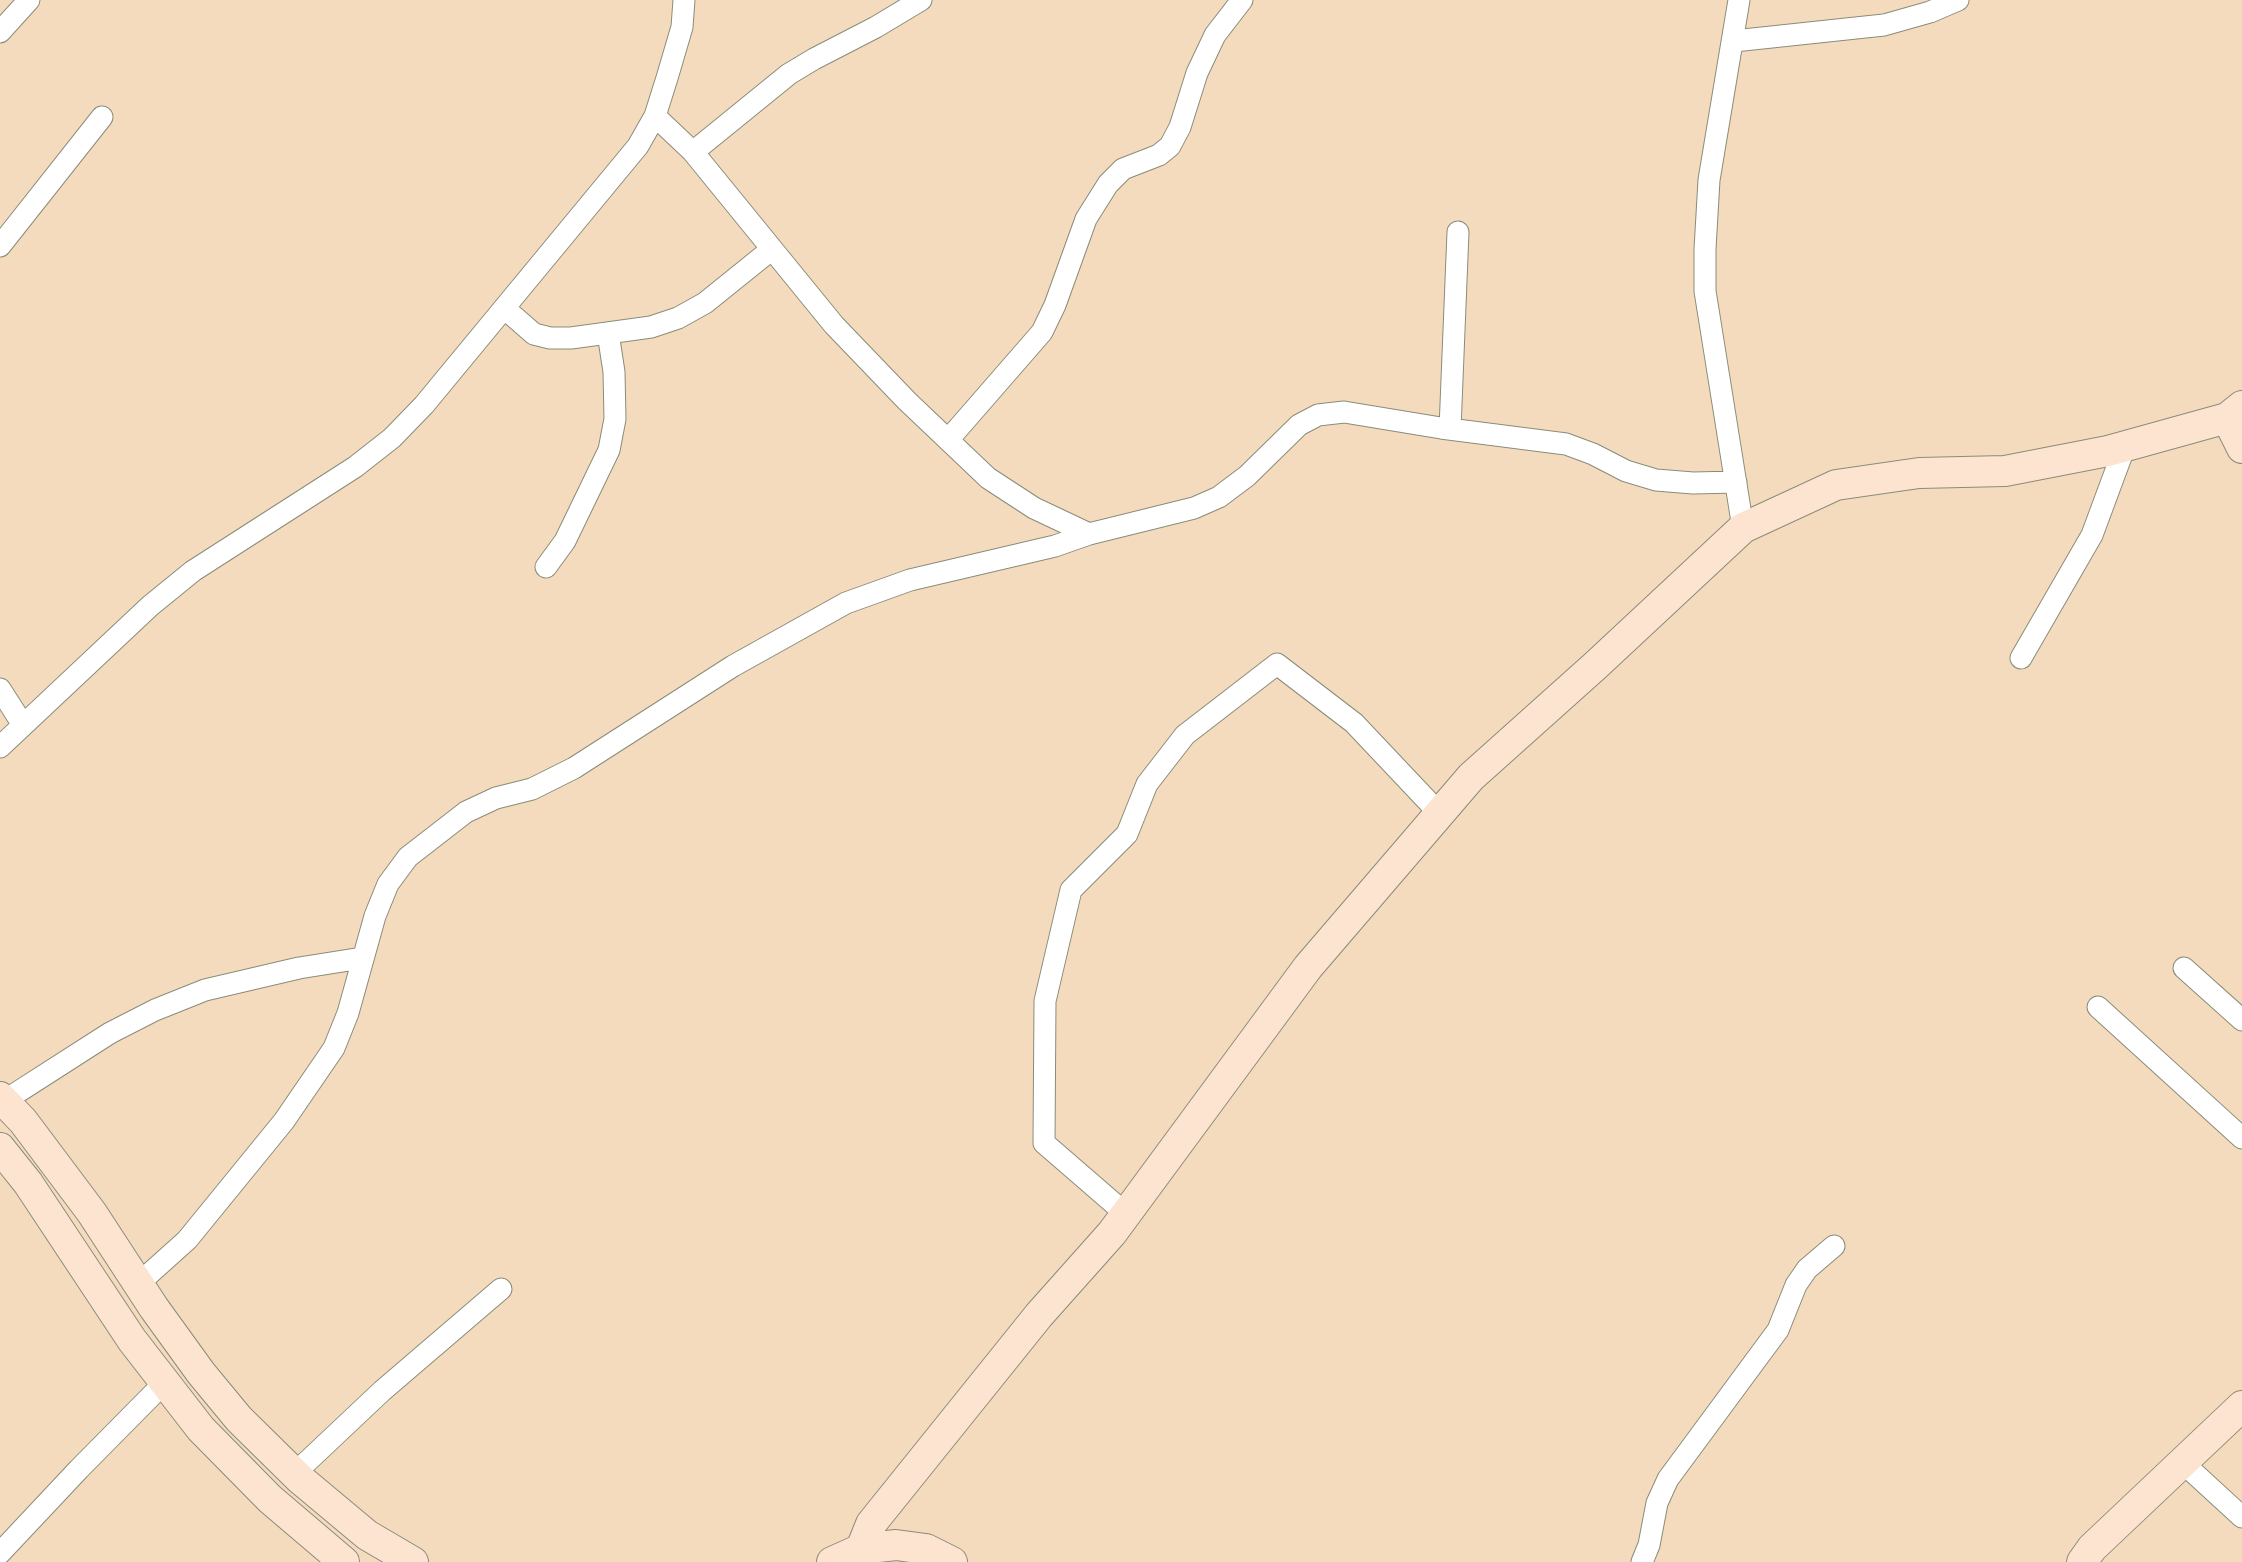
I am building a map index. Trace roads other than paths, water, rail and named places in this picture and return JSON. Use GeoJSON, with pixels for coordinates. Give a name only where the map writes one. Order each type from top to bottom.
{"type":"FeatureCollection","features":[{"type":"Feature","properties":{"kind":"street"},"geometry":{"type":"LineString","coordinates":[[0,32],[28,0]]}},
{"type":"Feature","properties":{"kind":"street"},"geometry":{"type":"LineString","coordinates":[[0,747],[12,714],[193,571],[356,467],[392,438],[423,405],[638,146],[655,116],[681,27],[684,0]]}},
{"type":"Feature","properties":{"kind":"street"},"geometry":{"type":"LineString","coordinates":[[693,152],[789,74],[921,0]]}},
{"type":"Feature","properties":{"kind":"street"},"geometry":{"type":"LineString","coordinates":[[948,440],[1042,332],[1055,305],[1086,219],[1108,184],[1123,169],[1159,155],[1170,146],[1180,127],[1197,73],[1211,44],[1242,0]]}},
{"type":"Feature","properties":{"kind":"street"},"geometry":{"type":"LineString","coordinates":[[1740,0],[1709,180],[1705,291],[1743,528]]}},
{"type":"Feature","properties":{"kind":"street"},"geometry":{"type":"LineString","coordinates":[[1734,41],[1884,25],[1930,12],[1958,0]]}},
{"type":"Feature","properties":{"kind":"street"},"geometry":{"type":"LineString","coordinates":[[655,116],[693,152],[834,325],[907,401],[988,478],[1034,508],[1089,534]]}},
{"type":"Feature","properties":{"kind":"street"},"geometry":{"type":"LineString","coordinates":[[0,246],[102,117]]}},
{"type":"Feature","properties":{"kind":"street"},"geometry":{"type":"LineString","coordinates":[[1450,429],[1458,232]]}},
{"type":"Feature","properties":{"kind":"street"},"geometry":{"type":"LineString","coordinates":[[504,308],[534,334],[550,338],[572,338],[651,327],[678,318],[705,303],[772,249]]}},
{"type":"Feature","properties":{"kind":"street"},"geometry":{"type":"LineString","coordinates":[[546,567],[565,541],[588,498],[609,450],[615,419],[614,372],[608,333]]}},
{"type":"Feature","properties":{"kind":"street"},"geometry":{"type":"LineString","coordinates":[[138,1284],[187,1240],[284,1121],[334,1048],[348,1013],[375,916],[388,885],[408,857],[466,812],[496,798],[532,789],[574,768],[733,666],[846,603],[910,580],[1055,546],[1089,534],[1194,508],[1219,497],[1247,476],[1299,425],[1317,415],[1344,412],[1566,444],[1593,454],[1626,471],[1656,480],[1736,483]]}},
{"type":"Feature","properties":{"kind":"street"},"geometry":{"type":"LineString","coordinates":[[860,1555],[871,1524],[1039,1316],[1112,1233],[1308,967],[1440,813],[1471,777],[1595,666],[1743,528],[1836,485],[1919,473],[2005,471],[2125,446],[2234,412],[2242,448]]}},
{"type":"Feature","properties":{"kind":"street"},"geometry":{"type":"LineString","coordinates":[[2021,658],[2092,535],[2125,446]]}},
{"type":"Feature","properties":{"kind":"street"},"geometry":{"type":"LineString","coordinates":[[1126,1214],[1044,1143],[1045,1001],[1071,890],[1127,834],[1147,784],[1185,735],[1277,664],[1354,723],[1440,813]]}},
{"type":"Feature","properties":{"kind":"street"},"geometry":{"type":"LineString","coordinates":[[0,689],[12,714]]}},
{"type":"Feature","properties":{"kind":"street"},"geometry":{"type":"LineString","coordinates":[[362,958],[299,968],[205,990],[155,1010],[110,1033],[2,1099],[23,1121],[92,1213],[138,1284],[201,1373],[239,1419],[294,1474],[367,1535],[413,1562]]}},
{"type":"Feature","properties":{"kind":"street"},"geometry":{"type":"LineString","coordinates":[[2184,968],[2242,1020]]}},
{"type":"Feature","properties":{"kind":"street"},"geometry":{"type":"LineString","coordinates":[[2098,1007],[2242,1138]]}},
{"type":"Feature","properties":{"kind":"street"},"geometry":{"type":"LineString","coordinates":[[0,1148],[28,1183],[132,1340],[201,1429],[270,1499],[344,1562]]}},
{"type":"Feature","properties":{"kind":"street"},"geometry":{"type":"LineString","coordinates":[[1642,1562],[1649,1545],[1658,1503],[1668,1479],[1778,1330],[1796,1285],[1807,1269],[1834,1246]]}},
{"type":"Feature","properties":{"kind":"street"},"geometry":{"type":"LineString","coordinates":[[294,1474],[382,1391],[501,1289]]}},
{"type":"Feature","properties":{"kind":"street"},"geometry":{"type":"LineString","coordinates":[[0,1553],[165,1382]]}},
{"type":"Feature","properties":{"kind":"street"},"geometry":{"type":"LineString","coordinates":[[2082,1562],[2092,1548],[2242,1406]]}},
{"type":"Feature","properties":{"kind":"street"},"geometry":{"type":"LineString","coordinates":[[2182,1462],[2242,1516]]}},
{"type":"Feature","properties":{"kind":"street"},"geometry":{"type":"LineString","coordinates":[[832,1562],[896,1545],[926,1549],[952,1562]]}}]}
